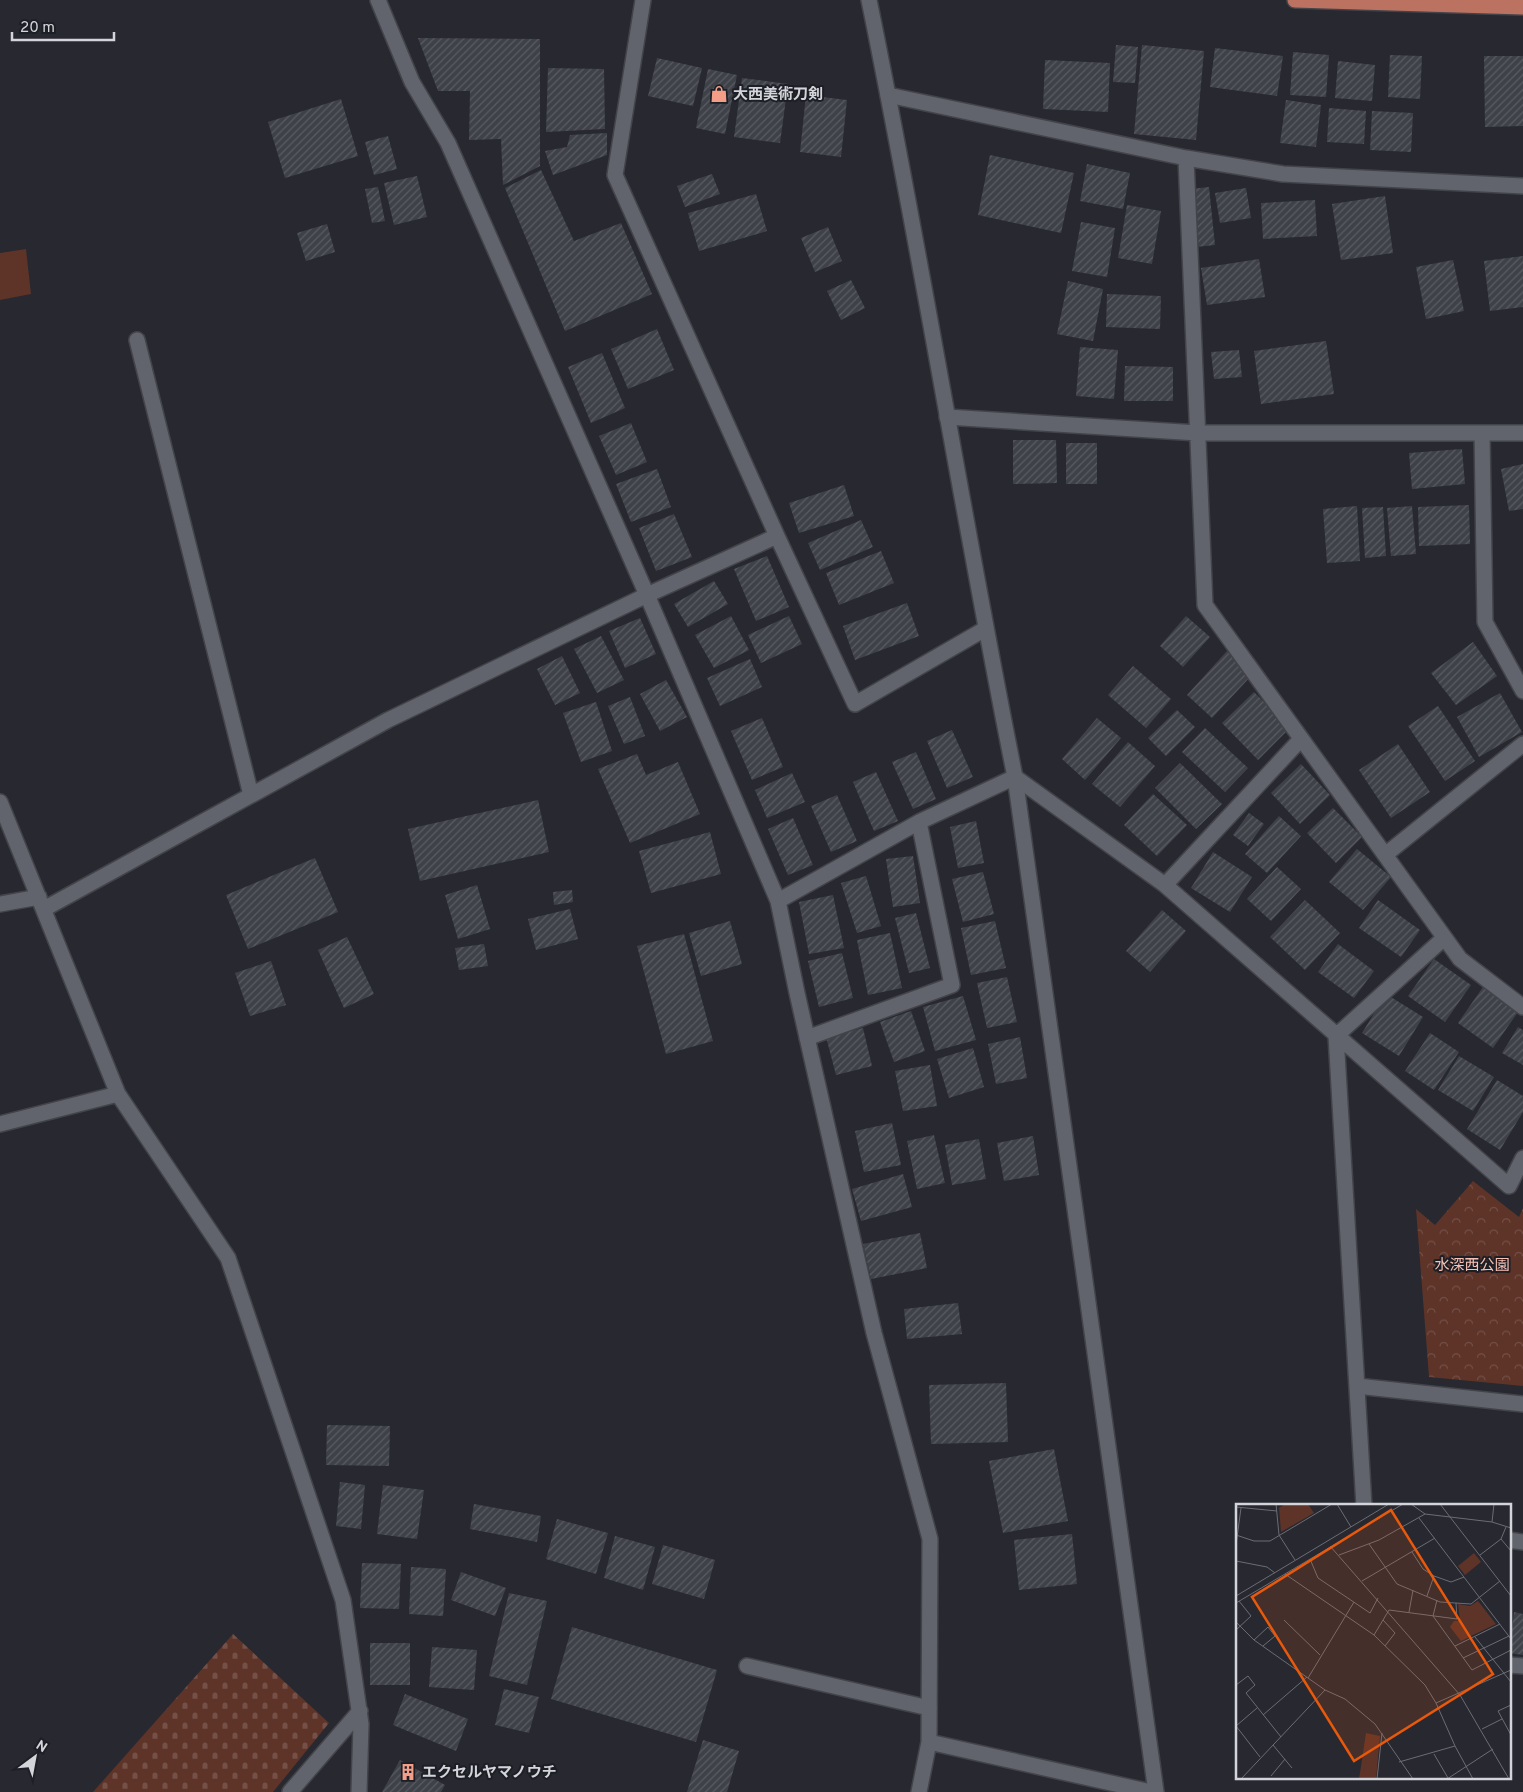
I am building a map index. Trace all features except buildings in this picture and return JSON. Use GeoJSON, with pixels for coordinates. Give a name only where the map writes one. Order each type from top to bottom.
{"type":"FeatureCollection","features":[{"type":"Feature","properties":{"kind":"highway"},"geometry":{"type":"LineString","coordinates":[[1295,0],[1523,7]]}},
{"type":"Feature","properties":{"kind":"street"},"geometry":{"type":"LineString","coordinates":[[378,0],[412,82],[448,143],[647,595],[778,901],[874,1333],[930,1539],[929,1742],[919,1792]]}},
{"type":"Feature","properties":{"kind":"street"},"geometry":{"type":"LineString","coordinates":[[643,0],[615,176],[855,704],[985,629]]}},
{"type":"Feature","properties":{"kind":"street"},"geometry":{"type":"LineString","coordinates":[[869,0],[985,629],[1016,777],[1156,1792]]}},
{"type":"Feature","properties":{"kind":"street"},"geometry":{"type":"LineString","coordinates":[[888,95],[1186,158],[1283,174],[1523,186]]}},
{"type":"Feature","properties":{"kind":"street"},"geometry":{"type":"LineString","coordinates":[[1186,158],[1205,605],[1460,959],[1523,1007]]}},
{"type":"Feature","properties":{"kind":"street"},"geometry":{"type":"LineString","coordinates":[[137,340],[251,795]]}},
{"type":"Feature","properties":{"kind":"street"},"geometry":{"type":"LineString","coordinates":[[946,417],[1198,432],[1523,433]]}},
{"type":"Feature","properties":{"kind":"street"},"geometry":{"type":"LineString","coordinates":[[1482,433],[1485,622],[1523,690]]}},
{"type":"Feature","properties":{"kind":"street"},"geometry":{"type":"LineString","coordinates":[[0,904],[41,903],[251,795],[388,720],[647,595],[777,536]]}},
{"type":"Feature","properties":{"kind":"street"},"geometry":{"type":"LineString","coordinates":[[1165,885],[1302,739]]}},
{"type":"Feature","properties":{"kind":"street"},"geometry":{"type":"LineString","coordinates":[[1385,855],[1523,744]]}},
{"type":"Feature","properties":{"kind":"street"},"geometry":{"type":"LineString","coordinates":[[778,901],[919,822],[1016,777]]}},
{"type":"Feature","properties":{"kind":"street"},"geometry":{"type":"LineString","coordinates":[[1016,777],[1165,885],[1509,1186],[1523,1158]]}},
{"type":"Feature","properties":{"kind":"street"},"geometry":{"type":"LineString","coordinates":[[0,802],[118,1094],[228,1258],[343,1600],[362,1724],[360,1792]]}},
{"type":"Feature","properties":{"kind":"street"},"geometry":{"type":"LineString","coordinates":[[807,1038],[952,986],[919,822]]}},
{"type":"Feature","properties":{"kind":"street"},"geometry":{"type":"LineString","coordinates":[[1336,1036],[1444,938]]}},
{"type":"Feature","properties":{"kind":"street"},"geometry":{"type":"LineString","coordinates":[[1336,1036],[1364,1504]]}},
{"type":"Feature","properties":{"kind":"street"},"geometry":{"type":"LineString","coordinates":[[0,1124],[118,1094]]}},
{"type":"Feature","properties":{"kind":"street"},"geometry":{"type":"LineString","coordinates":[[1357,1386],[1523,1404]]}},
{"type":"Feature","properties":{"kind":"street"},"geometry":{"type":"LineString","coordinates":[[1510,1540],[1523,1542]]}},
{"type":"Feature","properties":{"kind":"street"},"geometry":{"type":"LineString","coordinates":[[1510,1665],[1523,1666]]}},
{"type":"Feature","properties":{"kind":"street"},"geometry":{"type":"LineString","coordinates":[[747,1666],[929,1708]]}},
{"type":"Feature","properties":{"kind":"street"},"geometry":{"type":"LineString","coordinates":[[290,1792],[360,1711]]}},
{"type":"Feature","properties":{"kind":"street"},"geometry":{"type":"LineString","coordinates":[[929,1742],[1151,1792]]}},
{"type":"Feature","properties":{"kind":"green space"},"geometry":{"type":"Polygon","coordinates":[[[26,249],[31,294],[0,300],[0,253],[26,249]]]}},
{"type":"Feature","properties":{"kind":"green space","name":"水深西公園"},"geometry":{"type":"Polygon","coordinates":[[[1473,1181],[1519,1217],[1523,1208],[1523,1386],[1429,1377],[1416,1209],[1435,1225],[1473,1181]]]}},
{"type":"Feature","properties":{"kind":"green space"},"geometry":{"type":"Polygon","coordinates":[[[233,1634],[329,1723],[273,1792],[93,1792],[233,1634]]]}},
{"type":"Feature","properties":{"kind":"place","name":"大西美術刀剣"},"geometry":{"type":"Point","coordinates":[719,94]}},
{"type":"Feature","properties":{"kind":"place","name":"エクセルヤマノウチ"},"geometry":{"type":"Point","coordinates":[408,1772]}}]}
